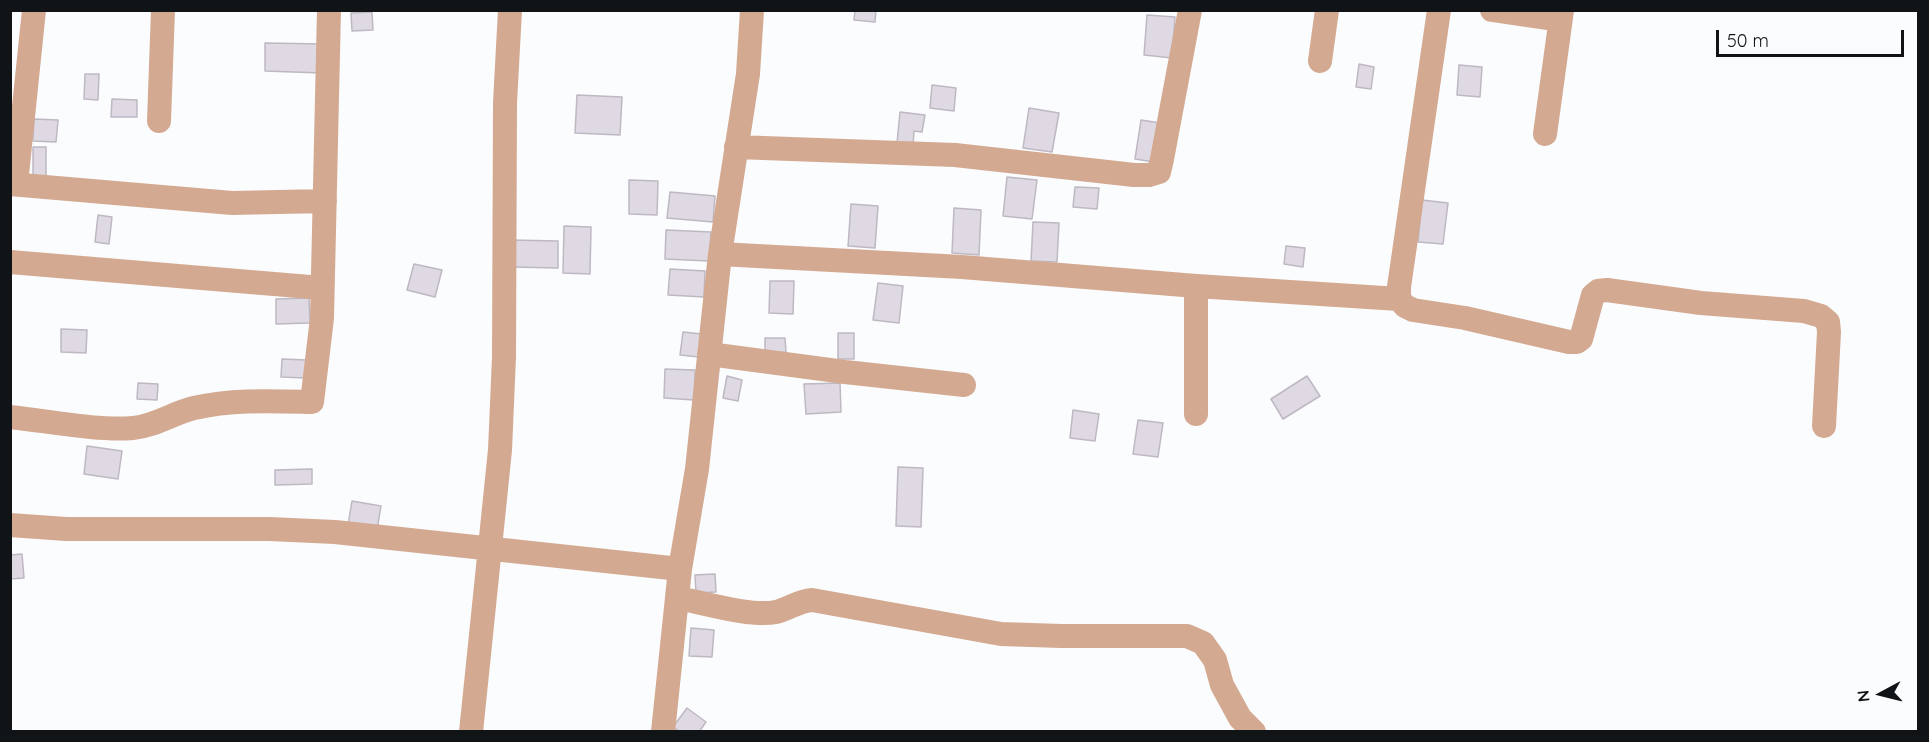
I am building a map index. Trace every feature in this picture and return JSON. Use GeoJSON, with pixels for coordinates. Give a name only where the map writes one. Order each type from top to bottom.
{"type":"FeatureCollection","features":[{"type":"Feature","properties":{"kind":"street"},"geometry":{"type":"LineString","coordinates":[[34,10],[13,184],[232,203],[324,201]]}},
{"type":"Feature","properties":{"kind":"street"},"geometry":{"type":"LineString","coordinates":[[159,121],[163,10]]}},
{"type":"Feature","properties":{"kind":"street"},"geometry":{"type":"LineString","coordinates":[[10,417],[113,428],[135,428],[161,421],[190,409],[221,402],[247,400],[312,402],[322,318],[329,10]]}},
{"type":"Feature","properties":{"kind":"street"},"geometry":{"type":"LineString","coordinates":[[471,732],[488,549],[500,450],[504,357],[505,103],[510,10]]}},
{"type":"Feature","properties":{"kind":"street"},"geometry":{"type":"LineString","coordinates":[[663,732],[680,568],[697,469],[720,254],[748,74],[752,10]]}},
{"type":"Feature","properties":{"kind":"street"},"geometry":{"type":"LineString","coordinates":[[736,147],[955,155],[1134,175],[1159,172],[1190,10]]}},
{"type":"Feature","properties":{"kind":"street"},"geometry":{"type":"LineString","coordinates":[[1320,61],[1327,10]]}},
{"type":"Feature","properties":{"kind":"street"},"geometry":{"type":"LineString","coordinates":[[1439,10],[1399,287],[1399,299],[1405,306],[1413,310],[1466,318],[1569,342],[1577,342],[1581,339],[1593,295],[1598,291],[1606,290],[1701,303],[1804,311],[1821,316],[1828,322],[1824,426]]}},
{"type":"Feature","properties":{"kind":"street"},"geometry":{"type":"LineString","coordinates":[[1492,10],[1561,15],[1545,134]]}},
{"type":"Feature","properties":{"kind":"street"},"geometry":{"type":"LineString","coordinates":[[720,254],[962,267],[1196,286],[1399,299]]}},
{"type":"Feature","properties":{"kind":"street"},"geometry":{"type":"LineString","coordinates":[[10,262],[322,288]]}},
{"type":"Feature","properties":{"kind":"street"},"geometry":{"type":"LineString","coordinates":[[1196,286],[1196,414]]}},
{"type":"Feature","properties":{"kind":"street"},"geometry":{"type":"LineString","coordinates":[[709,354],[855,374],[964,385]]}},
{"type":"Feature","properties":{"kind":"street"},"geometry":{"type":"LineString","coordinates":[[10,525],[66,529],[269,529],[335,532],[680,568]]}},
{"type":"Feature","properties":{"kind":"street"},"geometry":{"type":"LineString","coordinates":[[678,598],[764,613],[776,612],[812,600],[1000,634],[1187,636],[1203,643],[1215,660],[1222,685],[1240,718],[1254,732]]}},
{"type":"Feature","properties":{"kind":"building"},"geometry":{"type":"Polygon","coordinates":[[[855,10],[876,10],[875,22],[854,20],[855,10]]]}},
{"type":"Feature","properties":{"kind":"building"},"geometry":{"type":"Polygon","coordinates":[[[372,12],[373,30],[352,31],[351,13],[372,12]]]}},
{"type":"Feature","properties":{"kind":"building"},"geometry":{"type":"Polygon","coordinates":[[[1147,15],[1175,17],[1172,58],[1144,55],[1147,15]]]}},
{"type":"Feature","properties":{"kind":"building"},"geometry":{"type":"Polygon","coordinates":[[[265,43],[323,44],[322,73],[265,71],[265,43]]]}},
{"type":"Feature","properties":{"kind":"building"},"geometry":{"type":"Polygon","coordinates":[[[1359,64],[1374,67],[1371,89],[1356,87],[1359,64]]]}},
{"type":"Feature","properties":{"kind":"building"},"geometry":{"type":"Polygon","coordinates":[[[1459,65],[1482,67],[1480,97],[1457,95],[1459,65]]]}},
{"type":"Feature","properties":{"kind":"building"},"geometry":{"type":"Polygon","coordinates":[[[85,74],[99,74],[98,100],[84,99],[85,74]]]}},
{"type":"Feature","properties":{"kind":"building"},"geometry":{"type":"Polygon","coordinates":[[[932,85],[956,88],[954,111],[930,108],[932,85]]]}},
{"type":"Feature","properties":{"kind":"building"},"geometry":{"type":"Polygon","coordinates":[[[577,95],[622,97],[620,135],[575,133],[577,95]]]}},
{"type":"Feature","properties":{"kind":"building"},"geometry":{"type":"Polygon","coordinates":[[[112,99],[137,100],[137,117],[111,117],[112,99]]]}},
{"type":"Feature","properties":{"kind":"building"},"geometry":{"type":"Polygon","coordinates":[[[1029,108],[1059,113],[1052,152],[1023,148],[1029,108]]]}},
{"type":"Feature","properties":{"kind":"building"},"geometry":{"type":"Polygon","coordinates":[[[900,112],[925,115],[922,132],[914,131],[913,145],[897,143],[900,112]]]}},
{"type":"Feature","properties":{"kind":"building"},"geometry":{"type":"Polygon","coordinates":[[[34,119],[58,120],[56,142],[33,141],[34,119]]]}},
{"type":"Feature","properties":{"kind":"building"},"geometry":{"type":"Polygon","coordinates":[[[1141,120],[1160,123],[1154,162],[1135,159],[1141,120]]]}},
{"type":"Feature","properties":{"kind":"building"},"geometry":{"type":"Polygon","coordinates":[[[33,147],[46,147],[46,178],[33,178],[33,147]]]}},
{"type":"Feature","properties":{"kind":"building"},"geometry":{"type":"Polygon","coordinates":[[[1007,177],[1037,180],[1032,219],[1003,216],[1007,177]]]}},
{"type":"Feature","properties":{"kind":"building"},"geometry":{"type":"Polygon","coordinates":[[[629,180],[658,181],[657,215],[629,214],[629,180]]]}},
{"type":"Feature","properties":{"kind":"building"},"geometry":{"type":"Polygon","coordinates":[[[1075,187],[1099,188],[1097,209],[1073,207],[1075,187]]]}},
{"type":"Feature","properties":{"kind":"building"},"geometry":{"type":"Polygon","coordinates":[[[670,192],[715,196],[713,222],[667,218],[670,192]]]}},
{"type":"Feature","properties":{"kind":"building"},"geometry":{"type":"Polygon","coordinates":[[[1422,200],[1448,203],[1443,244],[1418,242],[1422,200]]]}},
{"type":"Feature","properties":{"kind":"building"},"geometry":{"type":"Polygon","coordinates":[[[851,204],[878,206],[875,248],[848,246],[851,204]]]}},
{"type":"Feature","properties":{"kind":"building"},"geometry":{"type":"Polygon","coordinates":[[[954,208],[981,210],[979,255],[952,253],[954,208]]]}},
{"type":"Feature","properties":{"kind":"building"},"geometry":{"type":"Polygon","coordinates":[[[98,215],[112,217],[109,244],[95,242],[98,215]]]}},
{"type":"Feature","properties":{"kind":"building"},"geometry":{"type":"Polygon","coordinates":[[[1033,222],[1059,223],[1057,262],[1031,261],[1033,222]]]}},
{"type":"Feature","properties":{"kind":"building"},"geometry":{"type":"Polygon","coordinates":[[[564,226],[591,227],[590,274],[563,273],[564,226]]]}},
{"type":"Feature","properties":{"kind":"building"},"geometry":{"type":"Polygon","coordinates":[[[666,230],[711,232],[709,261],[665,259],[666,230]]]}},
{"type":"Feature","properties":{"kind":"building"},"geometry":{"type":"Polygon","coordinates":[[[512,240],[558,241],[558,268],[511,267],[512,240]]]}},
{"type":"Feature","properties":{"kind":"building"},"geometry":{"type":"Polygon","coordinates":[[[1286,246],[1305,248],[1303,267],[1284,264],[1286,246]]]}},
{"type":"Feature","properties":{"kind":"building"},"geometry":{"type":"Polygon","coordinates":[[[414,264],[442,270],[435,297],[407,290],[414,264]]]}},
{"type":"Feature","properties":{"kind":"building"},"geometry":{"type":"Polygon","coordinates":[[[670,269],[705,271],[704,297],[668,295],[670,269]]]}},
{"type":"Feature","properties":{"kind":"building"},"geometry":{"type":"Polygon","coordinates":[[[770,281],[794,281],[793,314],[769,313],[770,281]]]}},
{"type":"Feature","properties":{"kind":"building"},"geometry":{"type":"Polygon","coordinates":[[[878,283],[903,286],[899,323],[873,320],[878,283]]]}},
{"type":"Feature","properties":{"kind":"building"},"geometry":{"type":"Polygon","coordinates":[[[309,298],[310,323],[276,324],[276,299],[309,298]]]}},
{"type":"Feature","properties":{"kind":"building"},"geometry":{"type":"Polygon","coordinates":[[[61,329],[87,330],[86,353],[61,352],[61,329]]]}},
{"type":"Feature","properties":{"kind":"building"},"geometry":{"type":"Polygon","coordinates":[[[683,332],[702,334],[699,357],[680,355],[683,332]]]}},
{"type":"Feature","properties":{"kind":"building"},"geometry":{"type":"Polygon","coordinates":[[[838,333],[854,333],[854,359],[838,359],[838,333]]]}},
{"type":"Feature","properties":{"kind":"building"},"geometry":{"type":"Polygon","coordinates":[[[765,338],[785,338],[786,352],[765,353],[765,338]]]}},
{"type":"Feature","properties":{"kind":"building"},"geometry":{"type":"Polygon","coordinates":[[[282,359],[307,360],[306,378],[281,377],[282,359]]]}},
{"type":"Feature","properties":{"kind":"building"},"geometry":{"type":"Polygon","coordinates":[[[665,369],[695,370],[694,400],[664,398],[665,369]]]}},
{"type":"Feature","properties":{"kind":"building"},"geometry":{"type":"Polygon","coordinates":[[[727,376],[742,380],[738,401],[723,398],[727,376]]]}},
{"type":"Feature","properties":{"kind":"building"},"geometry":{"type":"Polygon","coordinates":[[[1307,376],[1320,396],[1283,419],[1271,399],[1307,376]]]}},
{"type":"Feature","properties":{"kind":"building"},"geometry":{"type":"Polygon","coordinates":[[[138,383],[158,384],[157,400],[137,399],[138,383]]]}},
{"type":"Feature","properties":{"kind":"building"},"geometry":{"type":"Polygon","coordinates":[[[840,383],[841,412],[806,414],[804,384],[840,383]]]}},
{"type":"Feature","properties":{"kind":"building"},"geometry":{"type":"Polygon","coordinates":[[[1073,410],[1099,414],[1095,441],[1070,438],[1073,410]]]}},
{"type":"Feature","properties":{"kind":"building"},"geometry":{"type":"Polygon","coordinates":[[[1138,420],[1163,423],[1158,457],[1133,454],[1138,420]]]}},
{"type":"Feature","properties":{"kind":"building"},"geometry":{"type":"Polygon","coordinates":[[[87,446],[122,451],[118,479],[84,474],[87,446]]]}},
{"type":"Feature","properties":{"kind":"building"},"geometry":{"type":"Polygon","coordinates":[[[898,467],[923,468],[921,527],[896,526],[898,467]]]}},
{"type":"Feature","properties":{"kind":"building"},"geometry":{"type":"Polygon","coordinates":[[[312,469],[312,484],[275,485],[275,470],[312,469]]]}},
{"type":"Feature","properties":{"kind":"building"},"geometry":{"type":"Polygon","coordinates":[[[352,501],[381,506],[377,530],[348,525],[352,501]]]}},
{"type":"Feature","properties":{"kind":"building"},"geometry":{"type":"Polygon","coordinates":[[[22,554],[24,578],[10,579],[10,555],[22,554]]]}},
{"type":"Feature","properties":{"kind":"building"},"geometry":{"type":"Polygon","coordinates":[[[715,574],[716,592],[696,593],[695,575],[715,574]]]}},
{"type":"Feature","properties":{"kind":"building"},"geometry":{"type":"Polygon","coordinates":[[[691,628],[714,630],[712,657],[689,656],[691,628]]]}},
{"type":"Feature","properties":{"kind":"building"},"geometry":{"type":"Polygon","coordinates":[[[687,708],[706,722],[699,732],[680,732],[673,727],[687,708]]]}}]}
